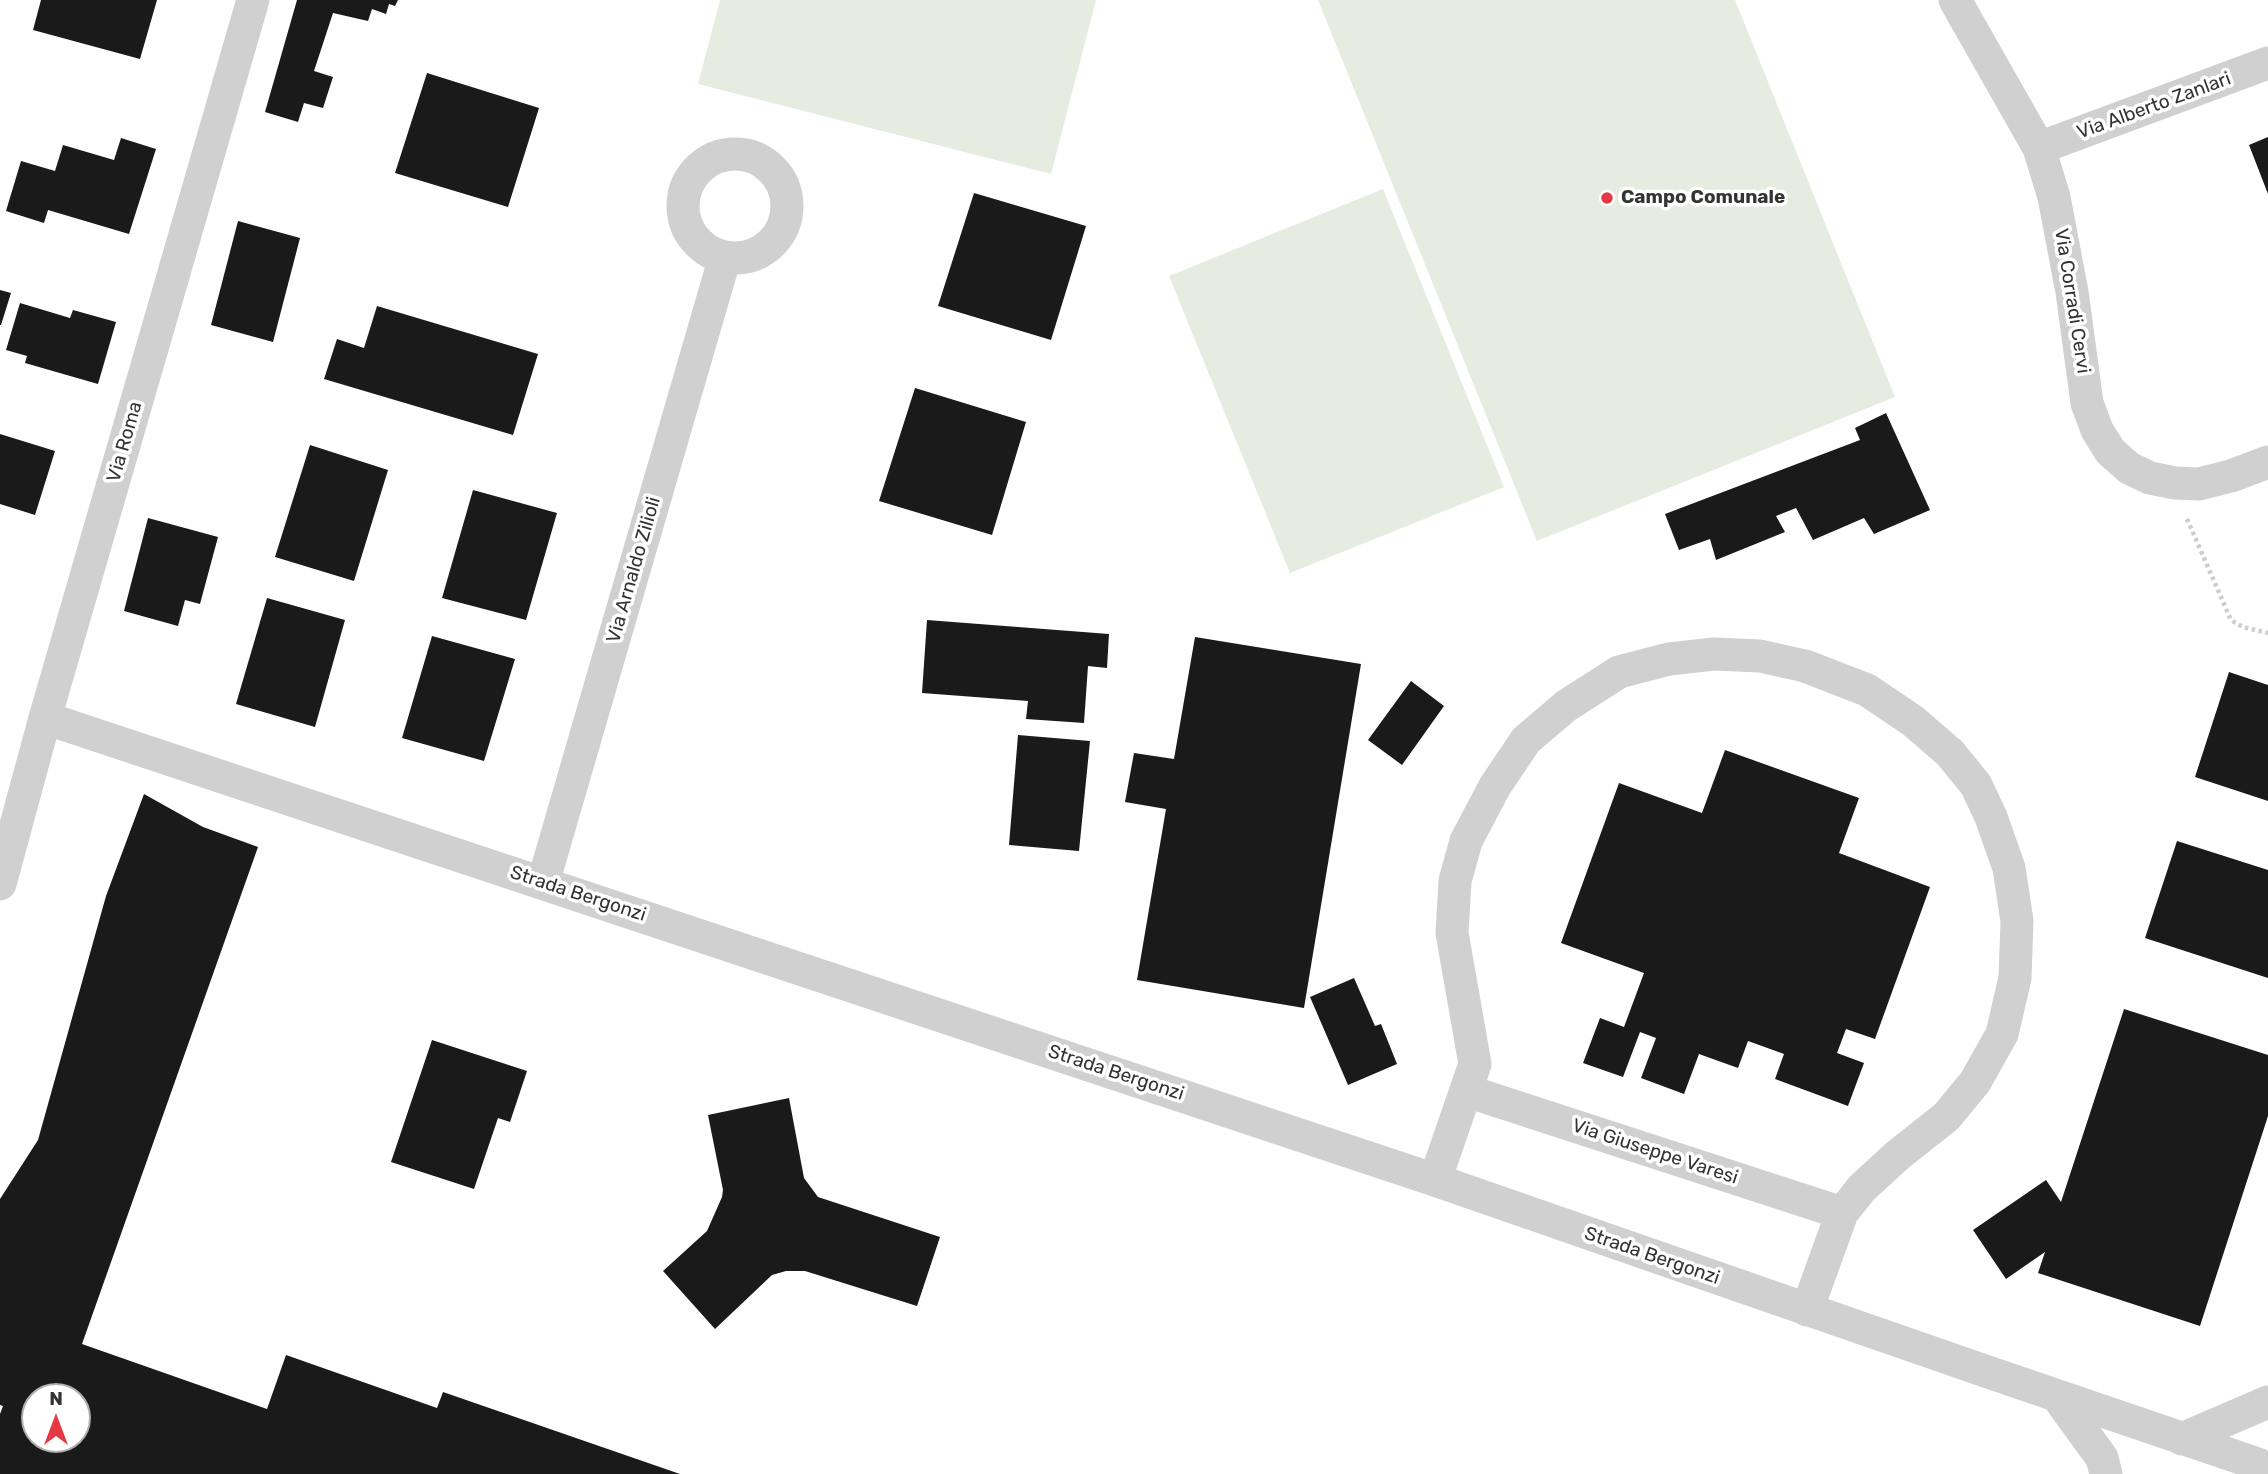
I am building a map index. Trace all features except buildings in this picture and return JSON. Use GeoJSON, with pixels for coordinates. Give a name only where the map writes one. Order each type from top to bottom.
{"type":"FeatureCollection","features":[{"type":"Feature","properties":{"kind":"street","name":"Via Roma"},"geometry":{"type":"LineString","coordinates":[[0,884],[45,718],[253,0]]}},
{"type":"Feature","properties":{"kind":"street","name":"Via Corradi Cervi"},"geometry":{"type":"LineString","coordinates":[[1955,0],[2039,148],[2054,197],[2072,292],[2087,403],[2097,430],[2110,451],[2129,468],[2150,478],[2175,484],[2199,484],[2268,462]]}},
{"type":"Feature","properties":{"kind":"street","name":"Via Alberto Zanlari"},"geometry":{"type":"LineString","coordinates":[[2039,148],[2268,63]]}},
{"type":"Feature","properties":{"kind":"street","name":"Via Arnaldo Zilioli"},"geometry":{"type":"LineString","coordinates":[[543,883],[725,257]]}},
{"type":"Feature","properties":{"kind":"street"},"geometry":{"type":"LineString","coordinates":[[1435,1180],[1468,1091],[1475,1064],[1452,933],[1455,881],[1466,841],[1494,786],[1526,740],[1566,706],[1619,672],[1644,665],[1714,654],[1760,656],[1805,666],[1867,690],[1913,722],[1950,753],[1976,785],[1991,817],[2009,868],[2017,921],[2015,978],[2002,1034],[1975,1082],[1946,1117],[1898,1155],[1863,1188],[1842,1213],[1807,1310]]}},
{"type":"Feature","properties":{"kind":"street","name":"Strada Bergonzi"},"geometry":{"type":"LineString","coordinates":[[45,718],[1435,1180],[2182,1439],[2259,1469]]}},
{"type":"Feature","properties":{"kind":"street","name":"Via Giuseppe Varesi"},"geometry":{"type":"LineString","coordinates":[[1468,1091],[1842,1213]]}},
{"type":"Feature","properties":{"kind":"street"},"geometry":{"type":"LineString","coordinates":[[2057,1396],[2102,1458],[2106,1474]]}},
{"type":"Feature","properties":{"kind":"street"},"geometry":{"type":"LineString","coordinates":[[2182,1439],[2268,1402]]}},
{"type":"Feature","properties":{"kind":"street"},"geometry":{"type":"LineString","coordinates":[[2259,1469],[2258,1445],[2268,1408]]}},
{"type":"Feature","properties":{"kind":"shaded area"},"geometry":{"type":"Polygon","coordinates":[[[720,0],[1096,0],[1051,174],[698,84],[720,0]]]}},
{"type":"Feature","properties":{"kind":"shaded area","name":"Campo Comunale"},"geometry":{"type":"Polygon","coordinates":[[[1318,0],[1735,0],[1895,397],[1537,541],[1318,0]]]}},
{"type":"Feature","properties":{"kind":"shaded area"},"geometry":{"type":"Polygon","coordinates":[[[1383,189],[1504,487],[1290,573],[1169,276],[1383,189]]]}},
{"type":"Feature","properties":{"kind":"place","name":"Campo Comunale"},"geometry":{"type":"Point","coordinates":[1607,198]}}]}
